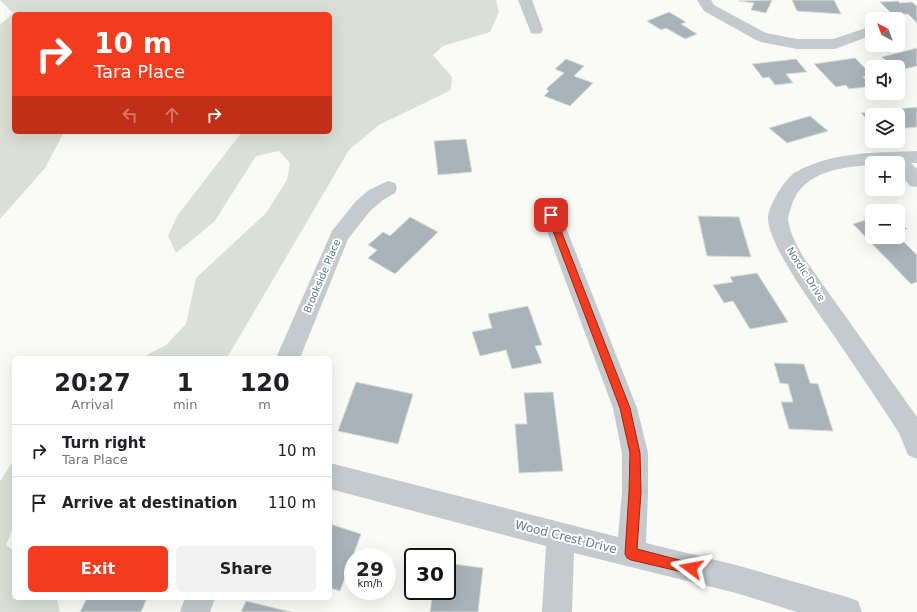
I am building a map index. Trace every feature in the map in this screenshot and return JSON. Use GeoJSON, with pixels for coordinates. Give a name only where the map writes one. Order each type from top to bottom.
{"type":"FeatureCollection","features":[{"type":"Feature","properties":{"kind":"street"},"geometry":{"type":"LineString","coordinates":[[525,0],[536,30]]}},
{"type":"Feature","properties":{"kind":"street"},"geometry":{"type":"LineString","coordinates":[[704,0],[709,8],[761,37],[797,44],[835,44],[865,33]]}},
{"type":"Feature","properties":{"kind":"street"},"geometry":{"type":"LineString","coordinates":[[907,158],[917,181]]}},
{"type":"Feature","properties":{"kind":"street","name":"Nordic Drive"},"geometry":{"type":"LineString","coordinates":[[907,158],[854,160],[826,165],[802,177],[786,195],[778,217],[783,239],[797,264],[910,428],[917,447]]}},
{"type":"Feature","properties":{"kind":"street","name":"Brookside Place"},"geometry":{"type":"LineString","coordinates":[[289,356],[339,236],[363,206],[376,195],[388,188]]}},
{"type":"Feature","properties":{"kind":"street"},"geometry":{"type":"LineString","coordinates":[[551,215],[625,408],[635,453],[635,492],[631,554]]}},
{"type":"Feature","properties":{"kind":"street","name":"Wood Crest Drive"},"geometry":{"type":"LineString","coordinates":[[332,477],[631,554],[736,579],[847,612]]}},
{"type":"Feature","properties":{"kind":"street"},"geometry":{"type":"LineString","coordinates":[[557,612],[561,536]]}},
{"type":"Feature","properties":{"kind":"street"},"geometry":{"type":"LineString","coordinates":[[195,612],[199,600]]}},
{"type":"Feature","properties":{"kind":"shaded area"},"geometry":{"type":"Polygon","coordinates":[[[0,0],[496,0],[499,12],[490,32],[443,46],[433,55],[452,77],[451,90],[379,125],[349,150],[228,356],[145,356],[166,345],[186,324],[196,278],[266,213],[287,180],[290,163],[279,151],[256,156],[214,222],[176,253],[168,236],[177,216],[240,134],[332,134],[332,12],[12,12],[0,0]]]}},
{"type":"Feature","properties":{"kind":"shaded area"},"geometry":{"type":"Polygon","coordinates":[[[12,14],[12,134],[63,134],[45,168],[0,219],[0,25],[12,14]]]}},
{"type":"Feature","properties":{"kind":"shaded area"},"geometry":{"type":"Polygon","coordinates":[[[12,463],[12,531],[6,545],[12,550],[12,600],[57,600],[60,612],[0,612],[0,481],[12,463]]]}},
{"type":"Feature","properties":{"kind":"building"},"geometry":{"type":"Polygon","coordinates":[[[772,0],[766,13],[751,10],[754,3],[739,1],[772,0]]]}},
{"type":"Feature","properties":{"kind":"building"},"geometry":{"type":"Polygon","coordinates":[[[792,0],[834,0],[841,14],[797,11],[792,0]]]}},
{"type":"Feature","properties":{"kind":"building"},"geometry":{"type":"Polygon","coordinates":[[[880,2],[912,2],[917,6],[917,23],[908,14],[905,14],[905,12],[890,12],[880,2]]]}},
{"type":"Feature","properties":{"kind":"building"},"geometry":{"type":"Polygon","coordinates":[[[669,12],[686,22],[681,24],[697,34],[685,39],[666,28],[661,30],[647,21],[669,12]]]}},
{"type":"Feature","properties":{"kind":"building"},"geometry":{"type":"Polygon","coordinates":[[[917,48],[917,66],[905,69],[905,60],[886,60],[882,57],[905,52],[917,48]]]}},
{"type":"Feature","properties":{"kind":"building"},"geometry":{"type":"Polygon","coordinates":[[[855,58],[865,68],[865,77],[863,77],[865,79],[865,87],[849,89],[846,85],[836,87],[814,64],[855,58]]]}},
{"type":"Feature","properties":{"kind":"building"},"geometry":{"type":"Polygon","coordinates":[[[566,59],[584,66],[574,76],[593,83],[570,106],[544,96],[549,91],[546,89],[564,73],[555,69],[566,59]]]}},
{"type":"Feature","properties":{"kind":"building"},"geometry":{"type":"Polygon","coordinates":[[[796,59],[807,72],[786,74],[793,83],[775,85],[769,77],[763,78],[752,64],[796,59]]]}},
{"type":"Feature","properties":{"kind":"building"},"geometry":{"type":"Polygon","coordinates":[[[917,107],[917,127],[905,128],[905,108],[917,107]]]}},
{"type":"Feature","properties":{"kind":"building"},"geometry":{"type":"Polygon","coordinates":[[[810,116],[828,131],[787,143],[769,128],[810,116]]]}},
{"type":"Feature","properties":{"kind":"building"},"geometry":{"type":"Polygon","coordinates":[[[466,139],[472,172],[438,175],[434,141],[466,139]]]}},
{"type":"Feature","properties":{"kind":"building"},"geometry":{"type":"Polygon","coordinates":[[[698,216],[739,217],[751,257],[707,256],[698,216]]]}},
{"type":"Feature","properties":{"kind":"building"},"geometry":{"type":"Polygon","coordinates":[[[410,217],[438,232],[395,274],[368,258],[377,250],[368,245],[383,232],[390,236],[410,217]]]}},
{"type":"Feature","properties":{"kind":"building"},"geometry":{"type":"Polygon","coordinates":[[[865,220],[865,236],[853,224],[865,220]]]}},
{"type":"Feature","properties":{"kind":"building"},"geometry":{"type":"Polygon","coordinates":[[[905,243],[917,255],[917,282],[911,284],[872,244],[905,243]]]}},
{"type":"Feature","properties":{"kind":"building"},"geometry":{"type":"Polygon","coordinates":[[[757,273],[788,322],[750,329],[733,301],[724,303],[713,285],[733,282],[730,277],[757,273]]]}},
{"type":"Feature","properties":{"kind":"building"},"geometry":{"type":"Polygon","coordinates":[[[528,306],[542,345],[535,346],[542,363],[512,369],[506,350],[480,356],[472,332],[492,328],[488,314],[528,306]]]}},
{"type":"Feature","properties":{"kind":"building"},"geometry":{"type":"Polygon","coordinates":[[[774,363],[804,364],[810,383],[818,384],[833,431],[789,429],[781,402],[793,402],[788,384],[780,383],[774,363]]]}},
{"type":"Feature","properties":{"kind":"building"},"geometry":{"type":"Polygon","coordinates":[[[356,382],[413,394],[398,444],[338,431],[356,382]]]}},
{"type":"Feature","properties":{"kind":"building"},"geometry":{"type":"Polygon","coordinates":[[[553,392],[563,471],[519,473],[515,424],[527,424],[524,393],[553,392]]]}},
{"type":"Feature","properties":{"kind":"building"},"geometry":{"type":"Polygon","coordinates":[[[332,525],[361,534],[356,548],[344,548],[344,580],[340,591],[332,589],[332,525]]]}},
{"type":"Feature","properties":{"kind":"building"},"geometry":{"type":"Polygon","coordinates":[[[456,564],[483,568],[478,612],[430,612],[432,600],[456,600],[456,564]]]}},
{"type":"Feature","properties":{"kind":"building"},"geometry":{"type":"Polygon","coordinates":[[[86,600],[146,600],[141,612],[80,612],[86,600]]]}},
{"type":"Feature","properties":{"kind":"building"},"geometry":{"type":"Polygon","coordinates":[[[246,601],[291,612],[241,612],[246,601]]]}},
{"type":"Feature","properties":{"kind":"route"},"geometry":{"type":"LineString","coordinates":[[551,215],[625,408],[635,453],[635,492],[631,554],[691,568]]}}]}
